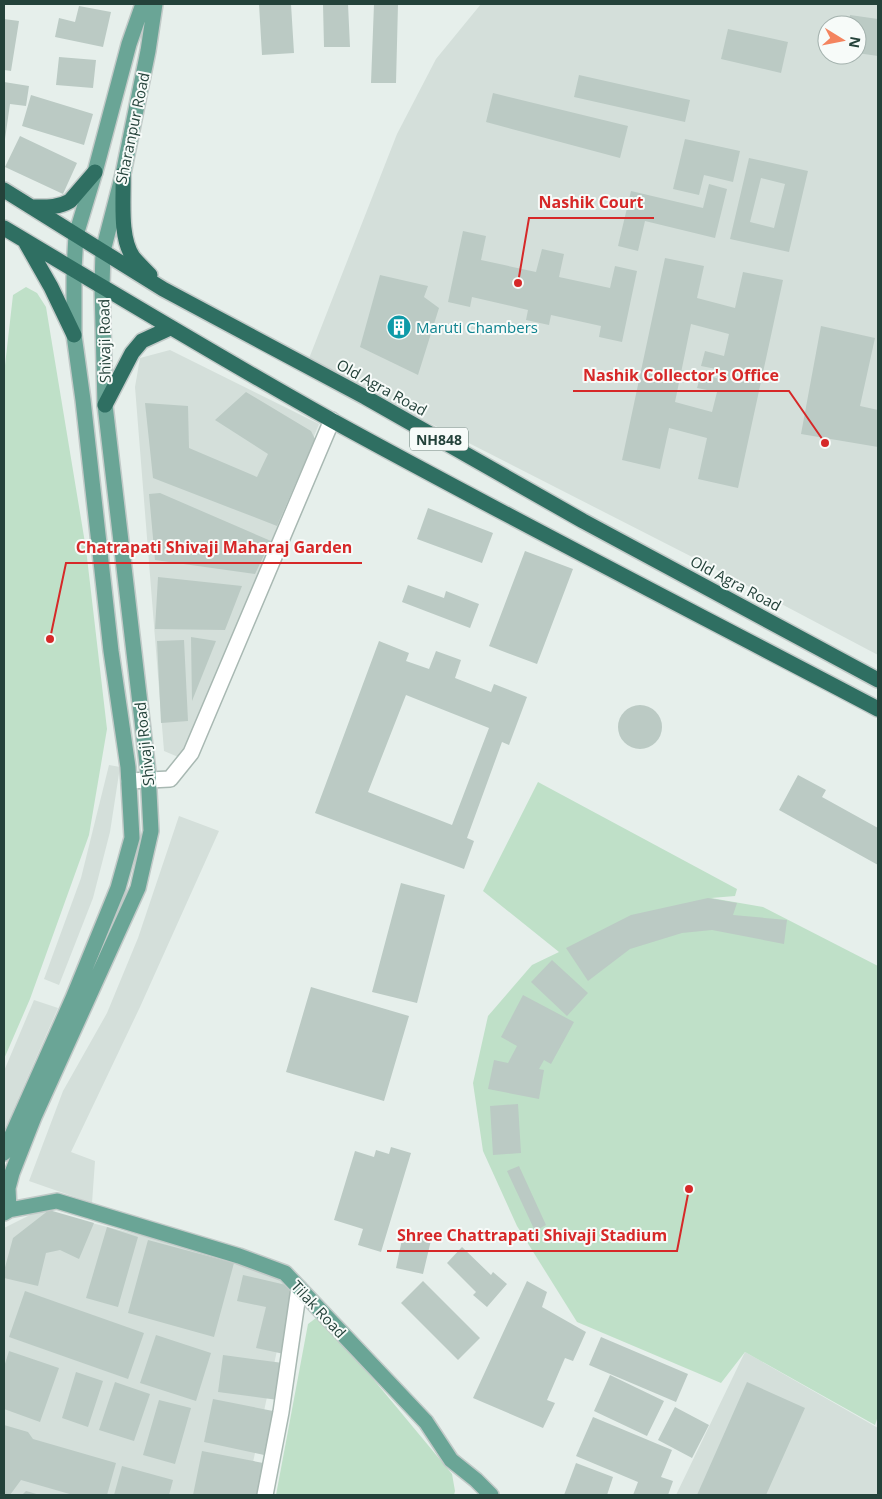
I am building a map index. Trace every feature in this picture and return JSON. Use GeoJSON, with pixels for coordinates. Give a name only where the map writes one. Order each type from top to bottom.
{"type":"FeatureCollection","features":[{"type":"Feature","properties":{"kind":"highway"},"geometry":{"type":"LineString","coordinates":[[32,207],[59,206],[70,201],[95,172]]}},
{"type":"Feature","properties":{"kind":"highway"},"geometry":{"type":"LineString","coordinates":[[123,174],[125,234],[128,247],[133,256],[163,289]]}},
{"type":"Feature","properties":{"kind":"highway","name":"Old Agra Road"},"geometry":{"type":"LineString","coordinates":[[4,190],[163,289],[357,393],[583,521],[878,680]]}},
{"type":"Feature","properties":{"kind":"highway","name":"NH848"},"geometry":{"type":"LineString","coordinates":[[4,228],[170,328],[332,420],[514,519],[878,709]]}},
{"type":"Feature","properties":{"kind":"highway"},"geometry":{"type":"LineString","coordinates":[[26,242],[74,334]]}},
{"type":"Feature","properties":{"kind":"highway"},"geometry":{"type":"LineString","coordinates":[[105,405],[132,353],[142,341],[170,328]]}},
{"type":"Feature","properties":{"kind":"main road","name":"Sharanpur Road"},"geometry":{"type":"LineString","coordinates":[[76,234],[95,172],[129,44],[143,4]]}},
{"type":"Feature","properties":{"kind":"main road","name":"Sharanpur Road"},"geometry":{"type":"LineString","coordinates":[[103,251],[123,174],[148,51],[155,4]]}},
{"type":"Feature","properties":{"kind":"main road","name":"Shivaji Road"},"geometry":{"type":"LineString","coordinates":[[4,1153],[73,998],[118,888],[132,838],[128,767],[111,651],[84,400],[74,334],[76,234]]}},
{"type":"Feature","properties":{"kind":"main road","name":"Shivaji Road"},"geometry":{"type":"LineString","coordinates":[[6,1211],[8,1188],[12,1173],[34,1117],[138,888],[152,831],[149,780],[105,405],[103,251]]}},
{"type":"Feature","properties":{"kind":"main road","name":"Tilak Road"},"geometry":{"type":"LineString","coordinates":[[6,1211],[57,1201],[248,1259],[285,1273],[426,1422],[451,1460],[491,1495]]}},
{"type":"Feature","properties":{"kind":"main road"},"geometry":{"type":"LineString","coordinates":[[473,1495],[476,1480]]}},
{"type":"Feature","properties":{"kind":"street"},"geometry":{"type":"LineString","coordinates":[[129,781],[170,779],[191,753],[332,420]]}},
{"type":"Feature","properties":{"kind":"street"},"geometry":{"type":"LineString","coordinates":[[265,1495],[281,1412],[299,1288]]}},
{"type":"Feature","properties":{"kind":"shaded area"},"geometry":{"type":"Polygon","coordinates":[[[481,4],[878,4],[878,655],[704,563],[308,361],[397,134],[436,59],[481,4]]]}},
{"type":"Feature","properties":{"kind":"shaded area"},"geometry":{"type":"Polygon","coordinates":[[[170,350],[319,424],[183,759],[164,751],[135,387],[140,358],[170,350]]]}},
{"type":"Feature","properties":{"kind":"shaded area"},"geometry":{"type":"Polygon","coordinates":[[[109,765],[120,767],[110,832],[93,898],[59,985],[44,979],[81,878],[109,765]]]}},
{"type":"Feature","properties":{"kind":"shaded area"},"geometry":{"type":"Polygon","coordinates":[[[179,816],[219,831],[140,1007],[71,1152],[95,1161],[92,1203],[29,1181],[63,1091],[107,1013],[138,938],[179,816]]]}},
{"type":"Feature","properties":{"kind":"shaded area"},"geometry":{"type":"Polygon","coordinates":[[[34,1000],[58,1008],[4,1131],[4,1071],[34,1000]]]}},
{"type":"Feature","properties":{"kind":"shaded area"},"geometry":{"type":"Polygon","coordinates":[[[40,1210],[243,1261],[291,1285],[246,1495],[4,1495],[4,1228],[40,1210]]]}},
{"type":"Feature","properties":{"kind":"shaded area"},"geometry":{"type":"Polygon","coordinates":[[[745,1352],[878,1428],[878,1495],[676,1495],[745,1352]]]}},
{"type":"Feature","properties":{"kind":"green space"},"geometry":{"type":"Polygon","coordinates":[[[26,287],[37,293],[46,307],[86,549],[107,729],[89,835],[30,999],[4,1059],[4,374],[13,295],[26,287]]]}},
{"type":"Feature","properties":{"kind":"green space"},"geometry":{"type":"Polygon","coordinates":[[[538,782],[737,889],[735,896],[711,898],[763,907],[878,966],[878,1416],[875,1425],[745,1352],[721,1383],[577,1322],[517,1226],[483,1151],[473,1083],[488,1016],[532,965],[559,952],[483,891],[538,782]]]}},
{"type":"Feature","properties":{"kind":"green space"},"geometry":{"type":"Polygon","coordinates":[[[320,1315],[452,1474],[454,1495],[276,1495],[308,1324],[320,1315]]]}},
{"type":"Feature","properties":{"kind":"building"},"geometry":{"type":"Polygon","coordinates":[[[259,4],[291,4],[294,53],[262,55],[259,4]]]}},
{"type":"Feature","properties":{"kind":"building"},"geometry":{"type":"Polygon","coordinates":[[[323,4],[348,4],[350,47],[324,47],[323,4]]]}},
{"type":"Feature","properties":{"kind":"building"},"geometry":{"type":"Polygon","coordinates":[[[374,4],[398,4],[396,83],[371,83],[374,4]]]}},
{"type":"Feature","properties":{"kind":"building"},"geometry":{"type":"Polygon","coordinates":[[[79,6],[111,12],[103,47],[55,37],[59,18],[75,22],[79,6]]]}},
{"type":"Feature","properties":{"kind":"building"},"geometry":{"type":"Polygon","coordinates":[[[867,17],[878,19],[878,56],[867,54],[867,17]]]}},
{"type":"Feature","properties":{"kind":"building"},"geometry":{"type":"Polygon","coordinates":[[[4,19],[19,21],[11,71],[4,70],[4,19]]]}},
{"type":"Feature","properties":{"kind":"building"},"geometry":{"type":"Polygon","coordinates":[[[728,29],[788,42],[781,73],[721,59],[728,29]]]}},
{"type":"Feature","properties":{"kind":"building"},"geometry":{"type":"Polygon","coordinates":[[[59,57],[96,60],[93,88],[56,85],[59,57]]]}},
{"type":"Feature","properties":{"kind":"building"},"geometry":{"type":"Polygon","coordinates":[[[579,75],[690,100],[685,122],[574,97],[579,75]]]}},
{"type":"Feature","properties":{"kind":"building"},"geometry":{"type":"Polygon","coordinates":[[[4,82],[29,86],[26,106],[10,104],[5,139],[4,82]]]}},
{"type":"Feature","properties":{"kind":"building"},"geometry":{"type":"Polygon","coordinates":[[[493,93],[628,126],[620,158],[486,122],[493,93]]]}},
{"type":"Feature","properties":{"kind":"building"},"geometry":{"type":"Polygon","coordinates":[[[31,95],[93,114],[84,145],[22,126],[31,95]]]}},
{"type":"Feature","properties":{"kind":"building"},"geometry":{"type":"Polygon","coordinates":[[[20,136],[77,163],[63,194],[5,167],[20,136]]]}},
{"type":"Feature","properties":{"kind":"building"},"geometry":{"type":"Polygon","coordinates":[[[685,139],[740,151],[733,182],[704,175],[699,195],[673,189],[685,139]]]}},
{"type":"Feature","properties":{"kind":"building"},"geometry":{"type":"Polygon","coordinates":[[[749,158],[808,171],[789,252],[730,239],[749,158]],[[761,178],[750,222],[774,228],[785,184],[761,178]]]}},
{"type":"Feature","properties":{"kind":"building"},"geometry":{"type":"Polygon","coordinates":[[[709,184],[727,189],[715,238],[645,221],[638,251],[618,246],[631,191],[703,208],[709,184]]]}},
{"type":"Feature","properties":{"kind":"building"},"geometry":{"type":"Polygon","coordinates":[[[463,231],[486,236],[481,260],[536,272],[542,249],[564,254],[559,277],[610,288],[615,266],[637,271],[622,342],[599,337],[601,326],[551,315],[549,325],[526,320],[528,310],[472,297],[470,307],[448,302],[463,231]]]}},
{"type":"Feature","properties":{"kind":"building"},"geometry":{"type":"Polygon","coordinates":[[[665,258],[704,266],[697,298],[735,308],[743,272],[783,280],[738,488],[698,479],[707,438],[669,428],[660,469],[622,460],[665,258]],[[691,324],[675,402],[712,412],[717,392],[697,388],[701,374],[720,379],[721,370],[701,366],[705,351],[724,356],[729,334],[691,324]]]}},
{"type":"Feature","properties":{"kind":"building","name":"Maruti Chambers"},"geometry":{"type":"Polygon","coordinates":[[[380,275],[428,286],[424,297],[439,308],[418,375],[360,347],[380,275]]]}},
{"type":"Feature","properties":{"kind":"building"},"geometry":{"type":"Polygon","coordinates":[[[821,326],[875,338],[860,406],[878,410],[878,447],[801,434],[821,326]]]}},
{"type":"Feature","properties":{"kind":"building"},"geometry":{"type":"Polygon","coordinates":[[[246,392],[311,431],[315,439],[277,526],[153,478],[145,403],[188,406],[189,448],[257,477],[268,454],[215,420],[246,392]]]}},
{"type":"Feature","properties":{"kind":"building"},"geometry":{"type":"Polygon","coordinates":[[[160,493],[271,541],[255,574],[155,560],[149,494],[160,493]]]}},
{"type":"Feature","properties":{"kind":"building"},"geometry":{"type":"Polygon","coordinates":[[[428,508],[493,533],[482,563],[417,539],[428,508]]]}},
{"type":"Feature","properties":{"kind":"building"},"geometry":{"type":"Polygon","coordinates":[[[525,551],[573,569],[537,664],[489,646],[525,551]]]}},
{"type":"Feature","properties":{"kind":"building"},"geometry":{"type":"Polygon","coordinates":[[[158,577],[242,586],[225,630],[155,629],[158,577]]]}},
{"type":"Feature","properties":{"kind":"building"},"geometry":{"type":"Polygon","coordinates":[[[408,585],[444,598],[446,591],[479,604],[470,628],[402,602],[408,585]]]}},
{"type":"Feature","properties":{"kind":"building"},"geometry":{"type":"Polygon","coordinates":[[[191,637],[216,641],[192,701],[191,637]]]}},
{"type":"Feature","properties":{"kind":"building"},"geometry":{"type":"Polygon","coordinates":[[[184,640],[188,721],[161,723],[157,641],[184,640]]]}},
{"type":"Feature","properties":{"kind":"building"},"geometry":{"type":"Polygon","coordinates":[[[379,641],[409,653],[406,661],[429,669],[436,651],[461,660],[455,678],[491,692],[494,684],[527,697],[509,745],[502,742],[467,838],[474,841],[464,869],[315,813],[379,641]],[[406,695],[368,792],[452,825],[489,728],[406,695]]]}},
{"type":"Feature","properties":{"kind":"building"},"geometry":{"type":"Polygon","coordinates":[[[644,705],[656,711],[661,718],[661,736],[656,743],[649,748],[636,749],[628,746],[621,739],[618,723],[621,715],[628,708],[644,705]]]}},
{"type":"Feature","properties":{"kind":"building"},"geometry":{"type":"Polygon","coordinates":[[[798,775],[826,790],[822,797],[878,828],[878,865],[779,810],[798,775]]]}},
{"type":"Feature","properties":{"kind":"building"},"geometry":{"type":"Polygon","coordinates":[[[401,883],[445,895],[417,1003],[372,992],[401,883]]]}},
{"type":"Feature","properties":{"kind":"building"},"geometry":{"type":"Polygon","coordinates":[[[708,898],[737,903],[733,915],[787,920],[784,944],[712,930],[682,933],[630,949],[588,981],[566,948],[631,915],[708,898]]]}},
{"type":"Feature","properties":{"kind":"building"},"geometry":{"type":"Polygon","coordinates":[[[552,960],[588,993],[567,1016],[531,982],[552,960]]]}},
{"type":"Feature","properties":{"kind":"building"},"geometry":{"type":"Polygon","coordinates":[[[311,987],[409,1016],[384,1101],[286,1072],[311,987]]]}},
{"type":"Feature","properties":{"kind":"building"},"geometry":{"type":"Polygon","coordinates":[[[523,995],[574,1022],[551,1064],[544,1060],[539,1069],[544,1070],[539,1099],[488,1089],[494,1060],[508,1063],[517,1046],[501,1037],[523,995]]]}},
{"type":"Feature","properties":{"kind":"building"},"geometry":{"type":"Polygon","coordinates":[[[518,1104],[521,1153],[493,1155],[490,1106],[518,1104]]]}},
{"type":"Feature","properties":{"kind":"building"},"geometry":{"type":"Polygon","coordinates":[[[391,1147],[411,1153],[381,1252],[358,1245],[363,1229],[334,1220],[355,1151],[374,1157],[376,1150],[389,1154],[391,1147]]]}},
{"type":"Feature","properties":{"kind":"building"},"geometry":{"type":"Polygon","coordinates":[[[519,1166],[546,1225],[535,1231],[507,1171],[519,1166]]]}},
{"type":"Feature","properties":{"kind":"building"},"geometry":{"type":"Polygon","coordinates":[[[49,1210],[94,1223],[79,1259],[60,1250],[46,1253],[38,1286],[4,1278],[4,1271],[13,1238],[49,1210]]]}},
{"type":"Feature","properties":{"kind":"building"},"geometry":{"type":"Polygon","coordinates":[[[107,1227],[138,1237],[118,1307],[86,1298],[107,1227]]]}},
{"type":"Feature","properties":{"kind":"building"},"geometry":{"type":"Polygon","coordinates":[[[404,1230],[432,1236],[423,1274],[396,1268],[404,1230]]]}},
{"type":"Feature","properties":{"kind":"building"},"geometry":{"type":"Polygon","coordinates":[[[148,1240],[234,1263],[214,1337],[128,1313],[148,1240]]]}},
{"type":"Feature","properties":{"kind":"building"},"geometry":{"type":"Polygon","coordinates":[[[462,1247],[491,1275],[493,1272],[507,1284],[487,1307],[473,1295],[476,1292],[447,1263],[462,1247]]]}},
{"type":"Feature","properties":{"kind":"building"},"geometry":{"type":"Polygon","coordinates":[[[243,1275],[299,1288],[284,1354],[256,1348],[266,1307],[237,1301],[243,1275]]]}},
{"type":"Feature","properties":{"kind":"building"},"geometry":{"type":"Polygon","coordinates":[[[423,1281],[480,1338],[458,1360],[401,1303],[423,1281]]]}},
{"type":"Feature","properties":{"kind":"building"},"geometry":{"type":"Polygon","coordinates":[[[527,1281],[547,1292],[542,1307],[586,1332],[573,1361],[565,1358],[547,1400],[555,1403],[543,1428],[473,1398],[527,1281]]]}},
{"type":"Feature","properties":{"kind":"building"},"geometry":{"type":"Polygon","coordinates":[[[25,1291],[144,1333],[128,1379],[9,1337],[25,1291]]]}},
{"type":"Feature","properties":{"kind":"building"},"geometry":{"type":"Polygon","coordinates":[[[156,1335],[211,1353],[196,1401],[140,1383],[156,1335]]]}},
{"type":"Feature","properties":{"kind":"building"},"geometry":{"type":"Polygon","coordinates":[[[601,1337],[688,1374],[676,1402],[589,1365],[601,1337]]]}},
{"type":"Feature","properties":{"kind":"building"},"geometry":{"type":"Polygon","coordinates":[[[9,1351],[59,1368],[40,1422],[4,1409],[4,1367],[9,1351]]]}},
{"type":"Feature","properties":{"kind":"building"},"geometry":{"type":"Polygon","coordinates":[[[223,1355],[283,1363],[278,1400],[218,1392],[223,1355]]]}},
{"type":"Feature","properties":{"kind":"building"},"geometry":{"type":"Polygon","coordinates":[[[76,1372],[103,1381],[88,1427],[62,1418],[76,1372]]]}},
{"type":"Feature","properties":{"kind":"building"},"geometry":{"type":"Polygon","coordinates":[[[610,1375],[664,1401],[647,1436],[594,1411],[610,1375]]]}},
{"type":"Feature","properties":{"kind":"building"},"geometry":{"type":"Polygon","coordinates":[[[115,1382],[150,1394],[134,1441],[99,1430],[115,1382]]]}},
{"type":"Feature","properties":{"kind":"building"},"geometry":{"type":"Polygon","coordinates":[[[747,1382],[805,1408],[766,1495],[697,1495],[747,1382]]]}},
{"type":"Feature","properties":{"kind":"building"},"geometry":{"type":"Polygon","coordinates":[[[213,1399],[273,1411],[264,1455],[204,1442],[213,1399]]]}},
{"type":"Feature","properties":{"kind":"building"},"geometry":{"type":"Polygon","coordinates":[[[159,1400],[191,1408],[175,1464],[143,1455],[159,1400]]]}},
{"type":"Feature","properties":{"kind":"building"},"geometry":{"type":"Polygon","coordinates":[[[675,1407],[709,1425],[692,1458],[658,1440],[675,1407]]]}},
{"type":"Feature","properties":{"kind":"building"},"geometry":{"type":"Polygon","coordinates":[[[593,1417],[672,1450],[661,1477],[673,1481],[668,1495],[633,1495],[638,1482],[576,1456],[593,1417]]]}},
{"type":"Feature","properties":{"kind":"building"},"geometry":{"type":"Polygon","coordinates":[[[4,1425],[28,1432],[33,1439],[116,1463],[107,1495],[73,1495],[21,1480],[10,1495],[4,1495],[4,1425]]]}},
{"type":"Feature","properties":{"kind":"building"},"geometry":{"type":"Polygon","coordinates":[[[202,1451],[263,1463],[257,1495],[193,1495],[202,1451]]]}},
{"type":"Feature","properties":{"kind":"building"},"geometry":{"type":"Polygon","coordinates":[[[576,1463],[613,1477],[607,1495],[564,1495],[576,1463]]]}},
{"type":"Feature","properties":{"kind":"building"},"geometry":{"type":"Polygon","coordinates":[[[122,1466],[173,1480],[169,1495],[114,1495],[122,1466]]]}},
{"type":"Feature","properties":{"kind":"building"},"geometry":{"type":"Polygon","coordinates":[[[26,1491],[40,1495],[22,1495],[26,1491]]]}},
{"type":"Feature","properties":{"kind":"place","name":"Nashik Court"},"geometry":{"type":"Point","coordinates":[518,283]}},
{"type":"Feature","properties":{"kind":"place","name":"Maruti Chambers"},"geometry":{"type":"Point","coordinates":[399,327]}},
{"type":"Feature","properties":{"kind":"place","name":"Nashik Collector's Office"},"geometry":{"type":"Point","coordinates":[825,443]}},
{"type":"Feature","properties":{"kind":"place","name":"Chatrapati Shivaji Maharaj Garden"},"geometry":{"type":"Point","coordinates":[50,639]}},
{"type":"Feature","properties":{"kind":"place","name":"Shree Chattrapati Shivaji Stadium"},"geometry":{"type":"Point","coordinates":[689,1189]}}]}
